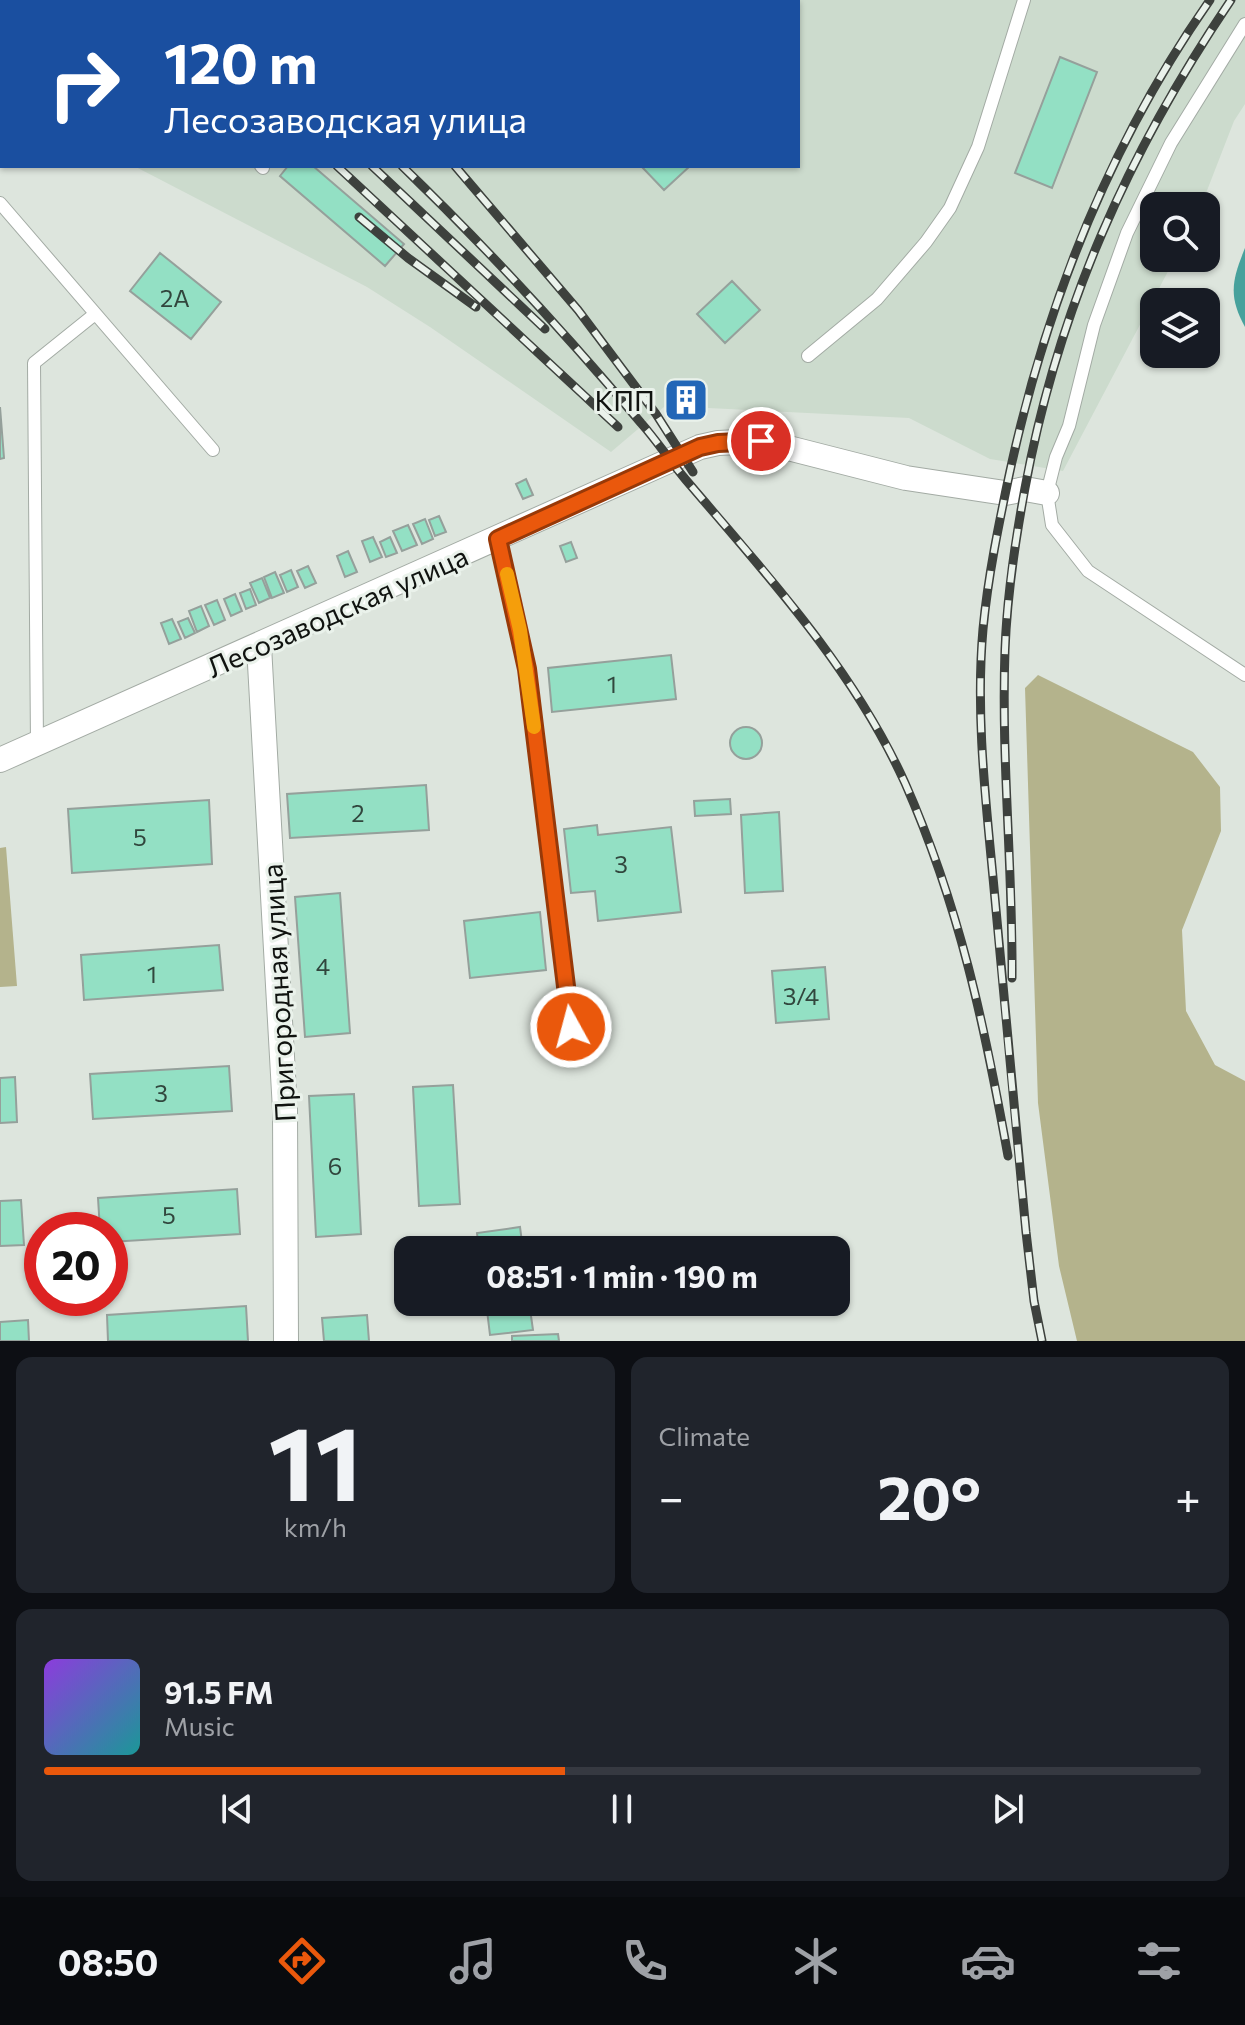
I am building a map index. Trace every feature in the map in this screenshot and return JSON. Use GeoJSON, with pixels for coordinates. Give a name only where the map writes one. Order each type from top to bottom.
{"type":"FeatureCollection","features":[{"type":"Feature","properties":{"kind":"street","name":"Лесозаводская улица"},"geometry":{"type":"LineString","coordinates":[[0,760],[700,447],[761,441],[906,478],[1005,493],[1025,489],[1047,493]]}},
{"type":"Feature","properties":{"kind":"street","name":"Пригородная улица"},"geometry":{"type":"LineString","coordinates":[[259,646],[285,1110],[286,1341]]}},
{"type":"Feature","properties":{"kind":"lane"},"geometry":{"type":"LineString","coordinates":[[808,356],[877,299],[926,242],[950,208],[978,147],[1024,0]]}},
{"type":"Feature","properties":{"kind":"lane"},"geometry":{"type":"LineString","coordinates":[[1245,24],[1171,143],[1127,233],[1094,325],[1069,426],[1056,457],[1047,493],[1052,525],[1088,571],[1245,675]]}},
{"type":"Feature","properties":{"kind":"lane"},"geometry":{"type":"LineString","coordinates":[[0,203],[213,450]]}},
{"type":"Feature","properties":{"kind":"lane"},"geometry":{"type":"LineString","coordinates":[[37,745],[34,363],[95,314]]}},
{"type":"Feature","properties":{"kind":"lane"},"geometry":{"type":"LineString","coordinates":[[498,539],[527,669],[571,1027]]}},
{"type":"Feature","properties":{"kind":"shaded area"},"geometry":{"type":"Polygon","coordinates":[[[800,0],[1245,0],[1245,104],[1234,121],[1206,192],[1140,192],[1140,272],[1168,272],[1159,288],[1140,288],[1140,325],[1063,471],[990,459],[909,418],[708,408],[700,400],[682,414],[671,401],[611,452],[367,287],[138,168],[800,168],[800,0]]]}},
{"type":"Feature","properties":{"kind":"green space"},"geometry":{"type":"Polygon","coordinates":[[[1038,675],[1193,752],[1220,787],[1221,831],[1182,930],[1186,1011],[1215,1065],[1245,1081],[1245,1341],[1077,1341],[1059,1266],[1038,1103],[1025,688],[1038,675]]]}},
{"type":"Feature","properties":{"kind":"green space"},"geometry":{"type":"Polygon","coordinates":[[[6,847],[17,986],[0,987],[0,848],[6,847]]]}},
{"type":"Feature","properties":{"kind":"water"},"geometry":{"type":"Polygon","coordinates":[[[1245,248],[1245,327],[1236,306],[1234,288],[1245,248]]]}},
{"type":"Feature","properties":{"kind":"building"},"geometry":{"type":"Polygon","coordinates":[[[1060,57],[1097,72],[1052,188],[1015,173],[1060,57]]]}},
{"type":"Feature","properties":{"kind":"building"},"geometry":{"type":"Polygon","coordinates":[[[286,168],[315,168],[404,244],[385,266],[280,176],[286,168]]]}},
{"type":"Feature","properties":{"kind":"building"},"geometry":{"type":"Polygon","coordinates":[[[643,168],[688,168],[664,190],[643,168]]]}},
{"type":"Feature","properties":{"kind":"building"},"geometry":{"type":"Polygon","coordinates":[[[160,253],[221,302],[191,339],[130,291],[160,253]]]}},
{"type":"Feature","properties":{"kind":"building"},"geometry":{"type":"Polygon","coordinates":[[[732,281],[760,310],[725,343],[697,314],[732,281]]]}},
{"type":"Feature","properties":{"kind":"building","name":"КПП"},"geometry":{"type":"Polygon","coordinates":[[[690,387],[701,400],[682,414],[672,401],[690,387]]]}},
{"type":"Feature","properties":{"kind":"building"},"geometry":{"type":"Polygon","coordinates":[[[0,407],[4,458],[0,459],[0,407]]]}},
{"type":"Feature","properties":{"kind":"building"},"geometry":{"type":"Polygon","coordinates":[[[526,479],[533,495],[523,499],[516,484],[526,479]]]}},
{"type":"Feature","properties":{"kind":"building"},"geometry":{"type":"Polygon","coordinates":[[[439,516],[446,532],[435,536],[429,520],[439,516]]]}},
{"type":"Feature","properties":{"kind":"building"},"geometry":{"type":"Polygon","coordinates":[[[425,519],[433,539],[422,544],[413,524],[425,519]]]}},
{"type":"Feature","properties":{"kind":"building"},"geometry":{"type":"Polygon","coordinates":[[[408,525],[417,545],[402,551],[393,531],[408,525]]]}},
{"type":"Feature","properties":{"kind":"building"},"geometry":{"type":"Polygon","coordinates":[[[373,537],[382,557],[370,562],[362,541],[373,537]]]}},
{"type":"Feature","properties":{"kind":"building"},"geometry":{"type":"Polygon","coordinates":[[[390,537],[397,553],[386,557],[380,542],[390,537]]]}},
{"type":"Feature","properties":{"kind":"building"},"geometry":{"type":"Polygon","coordinates":[[[571,542],[577,558],[566,562],[560,546],[571,542]]]}},
{"type":"Feature","properties":{"kind":"building"},"geometry":{"type":"Polygon","coordinates":[[[348,551],[357,572],[345,577],[337,556],[348,551]]]}},
{"type":"Feature","properties":{"kind":"building"},"geometry":{"type":"Polygon","coordinates":[[[308,566],[316,583],[305,588],[297,571],[308,566]]]}},
{"type":"Feature","properties":{"kind":"building"},"geometry":{"type":"Polygon","coordinates":[[[291,570],[298,587],[287,592],[280,575],[291,570]]]}},
{"type":"Feature","properties":{"kind":"building"},"geometry":{"type":"Polygon","coordinates":[[[275,572],[284,593],[272,598],[264,577],[275,572]]]}},
{"type":"Feature","properties":{"kind":"building"},"geometry":{"type":"Polygon","coordinates":[[[262,578],[270,598],[259,603],[250,583],[262,578]]]}},
{"type":"Feature","properties":{"kind":"building"},"geometry":{"type":"Polygon","coordinates":[[[250,589],[256,605],[246,609],[240,593],[250,589]]]}},
{"type":"Feature","properties":{"kind":"building"},"geometry":{"type":"Polygon","coordinates":[[[235,594],[242,611],[231,616],[224,599],[235,594]]]}},
{"type":"Feature","properties":{"kind":"building"},"geometry":{"type":"Polygon","coordinates":[[[217,600],[225,620],[214,625],[205,605],[217,600]]]}},
{"type":"Feature","properties":{"kind":"building"},"geometry":{"type":"Polygon","coordinates":[[[201,606],[209,626],[197,632],[189,611],[201,606]]]}},
{"type":"Feature","properties":{"kind":"building"},"geometry":{"type":"Polygon","coordinates":[[[188,618],[195,633],[185,638],[178,622],[188,618]]]}},
{"type":"Feature","properties":{"kind":"building"},"geometry":{"type":"Polygon","coordinates":[[[172,619],[181,639],[169,644],[161,623],[172,619]]]}},
{"type":"Feature","properties":{"kind":"building"},"geometry":{"type":"Polygon","coordinates":[[[671,655],[676,699],[552,712],[548,668],[671,655]]]}},
{"type":"Feature","properties":{"kind":"building"},"geometry":{"type":"Polygon","coordinates":[[[746,727],[757,732],[762,743],[757,754],[746,759],[735,754],[730,743],[735,732],[746,727]]]}},
{"type":"Feature","properties":{"kind":"building"},"geometry":{"type":"Polygon","coordinates":[[[426,785],[429,830],[290,838],[287,794],[426,785]]]}},
{"type":"Feature","properties":{"kind":"building"},"geometry":{"type":"Polygon","coordinates":[[[730,799],[731,814],[695,816],[694,801],[730,799]]]}},
{"type":"Feature","properties":{"kind":"building"},"geometry":{"type":"Polygon","coordinates":[[[209,800],[212,864],[72,873],[68,809],[209,800]]]}},
{"type":"Feature","properties":{"kind":"building"},"geometry":{"type":"Polygon","coordinates":[[[779,812],[783,891],[745,893],[741,815],[779,812]]]}},
{"type":"Feature","properties":{"kind":"building"},"geometry":{"type":"Polygon","coordinates":[[[597,825],[598,835],[671,827],[681,912],[598,921],[595,891],[571,893],[564,829],[597,825]]]}},
{"type":"Feature","properties":{"kind":"building"},"geometry":{"type":"Polygon","coordinates":[[[340,893],[350,1033],[305,1037],[295,897],[340,893]]]}},
{"type":"Feature","properties":{"kind":"building"},"geometry":{"type":"Polygon","coordinates":[[[540,912],[546,970],[470,978],[464,921],[540,912]]]}},
{"type":"Feature","properties":{"kind":"building"},"geometry":{"type":"Polygon","coordinates":[[[219,945],[223,990],[84,1000],[81,955],[219,945]]]}},
{"type":"Feature","properties":{"kind":"building"},"geometry":{"type":"Polygon","coordinates":[[[825,967],[829,1019],[776,1023],[772,971],[825,967]]]}},
{"type":"Feature","properties":{"kind":"building"},"geometry":{"type":"Polygon","coordinates":[[[229,1066],[232,1111],[93,1119],[90,1074],[229,1066]]]}},
{"type":"Feature","properties":{"kind":"building"},"geometry":{"type":"Polygon","coordinates":[[[15,1077],[17,1122],[0,1123],[0,1078],[15,1077]]]}},
{"type":"Feature","properties":{"kind":"building"},"geometry":{"type":"Polygon","coordinates":[[[453,1085],[460,1204],[419,1206],[413,1087],[453,1085]]]}},
{"type":"Feature","properties":{"kind":"building"},"geometry":{"type":"Polygon","coordinates":[[[354,1094],[361,1234],[316,1237],[309,1096],[354,1094]]]}},
{"type":"Feature","properties":{"kind":"building"},"geometry":{"type":"Polygon","coordinates":[[[237,1189],[240,1234],[128,1241],[128,1212],[99,1212],[98,1198],[237,1189]]]}},
{"type":"Feature","properties":{"kind":"building"},"geometry":{"type":"Polygon","coordinates":[[[21,1200],[24,1245],[0,1246],[0,1201],[21,1200]]]}},
{"type":"Feature","properties":{"kind":"building"},"geometry":{"type":"Polygon","coordinates":[[[520,1227],[521,1236],[477,1236],[477,1233],[520,1227]]]}},
{"type":"Feature","properties":{"kind":"building"},"geometry":{"type":"Polygon","coordinates":[[[246,1306],[248,1341],[108,1341],[107,1316],[246,1306]]]}},
{"type":"Feature","properties":{"kind":"building"},"geometry":{"type":"Polygon","coordinates":[[[367,1315],[369,1341],[324,1341],[322,1318],[367,1315]]]}},
{"type":"Feature","properties":{"kind":"building"},"geometry":{"type":"Polygon","coordinates":[[[488,1316],[531,1316],[533,1330],[490,1335],[488,1316]]]}},
{"type":"Feature","properties":{"kind":"building"},"geometry":{"type":"Polygon","coordinates":[[[28,1320],[29,1341],[0,1341],[0,1322],[28,1320]]]}},
{"type":"Feature","properties":{"kind":"building"},"geometry":{"type":"Polygon","coordinates":[[[558,1334],[559,1341],[512,1341],[512,1336],[558,1334]]]}},
{"type":"Feature","properties":{"kind":"railway"},"geometry":{"type":"LineString","coordinates":[[1042,1341],[1026,1232],[986,798],[980,697],[985,609],[1002,510],[1025,408],[1063,285],[1086,225],[1142,110],[1210,0]]}},
{"type":"Feature","properties":{"kind":"railway"},"geometry":{"type":"LineString","coordinates":[[1012,978],[1005,650],[1015,548],[1039,422],[1057,357],[1102,233],[1160,115],[1231,0]]}},
{"type":"Feature","properties":{"kind":"railway"},"geometry":{"type":"LineString","coordinates":[[339,168],[618,427]]}},
{"type":"Feature","properties":{"kind":"railway"},"geometry":{"type":"LineString","coordinates":[[374,168],[545,329]]}},
{"type":"Feature","properties":{"kind":"railway"},"geometry":{"type":"LineString","coordinates":[[404,168],[495,259],[613,390],[777,587],[860,700],[905,783],[941,875],[979,1012],[1008,1156]]}},
{"type":"Feature","properties":{"kind":"railway"},"geometry":{"type":"LineString","coordinates":[[457,168],[578,310],[656,414],[693,472]]}},
{"type":"Feature","properties":{"kind":"railway"},"geometry":{"type":"LineString","coordinates":[[359,217],[408,258],[476,307]]}},
{"type":"Feature","properties":{"kind":"slow traffic"},"geometry":{"type":"LineString","coordinates":[[507,574],[527,669],[534,727]]}},
{"type":"Feature","properties":{"kind":"place","name":"КПП"},"geometry":{"type":"Point","coordinates":[686,400]}},
{"type":"Feature","properties":{"kind":"route"},"geometry":{"type":"LineString","coordinates":[[571,1027],[527,669],[498,539],[700,447],[761,441]]}}]}
